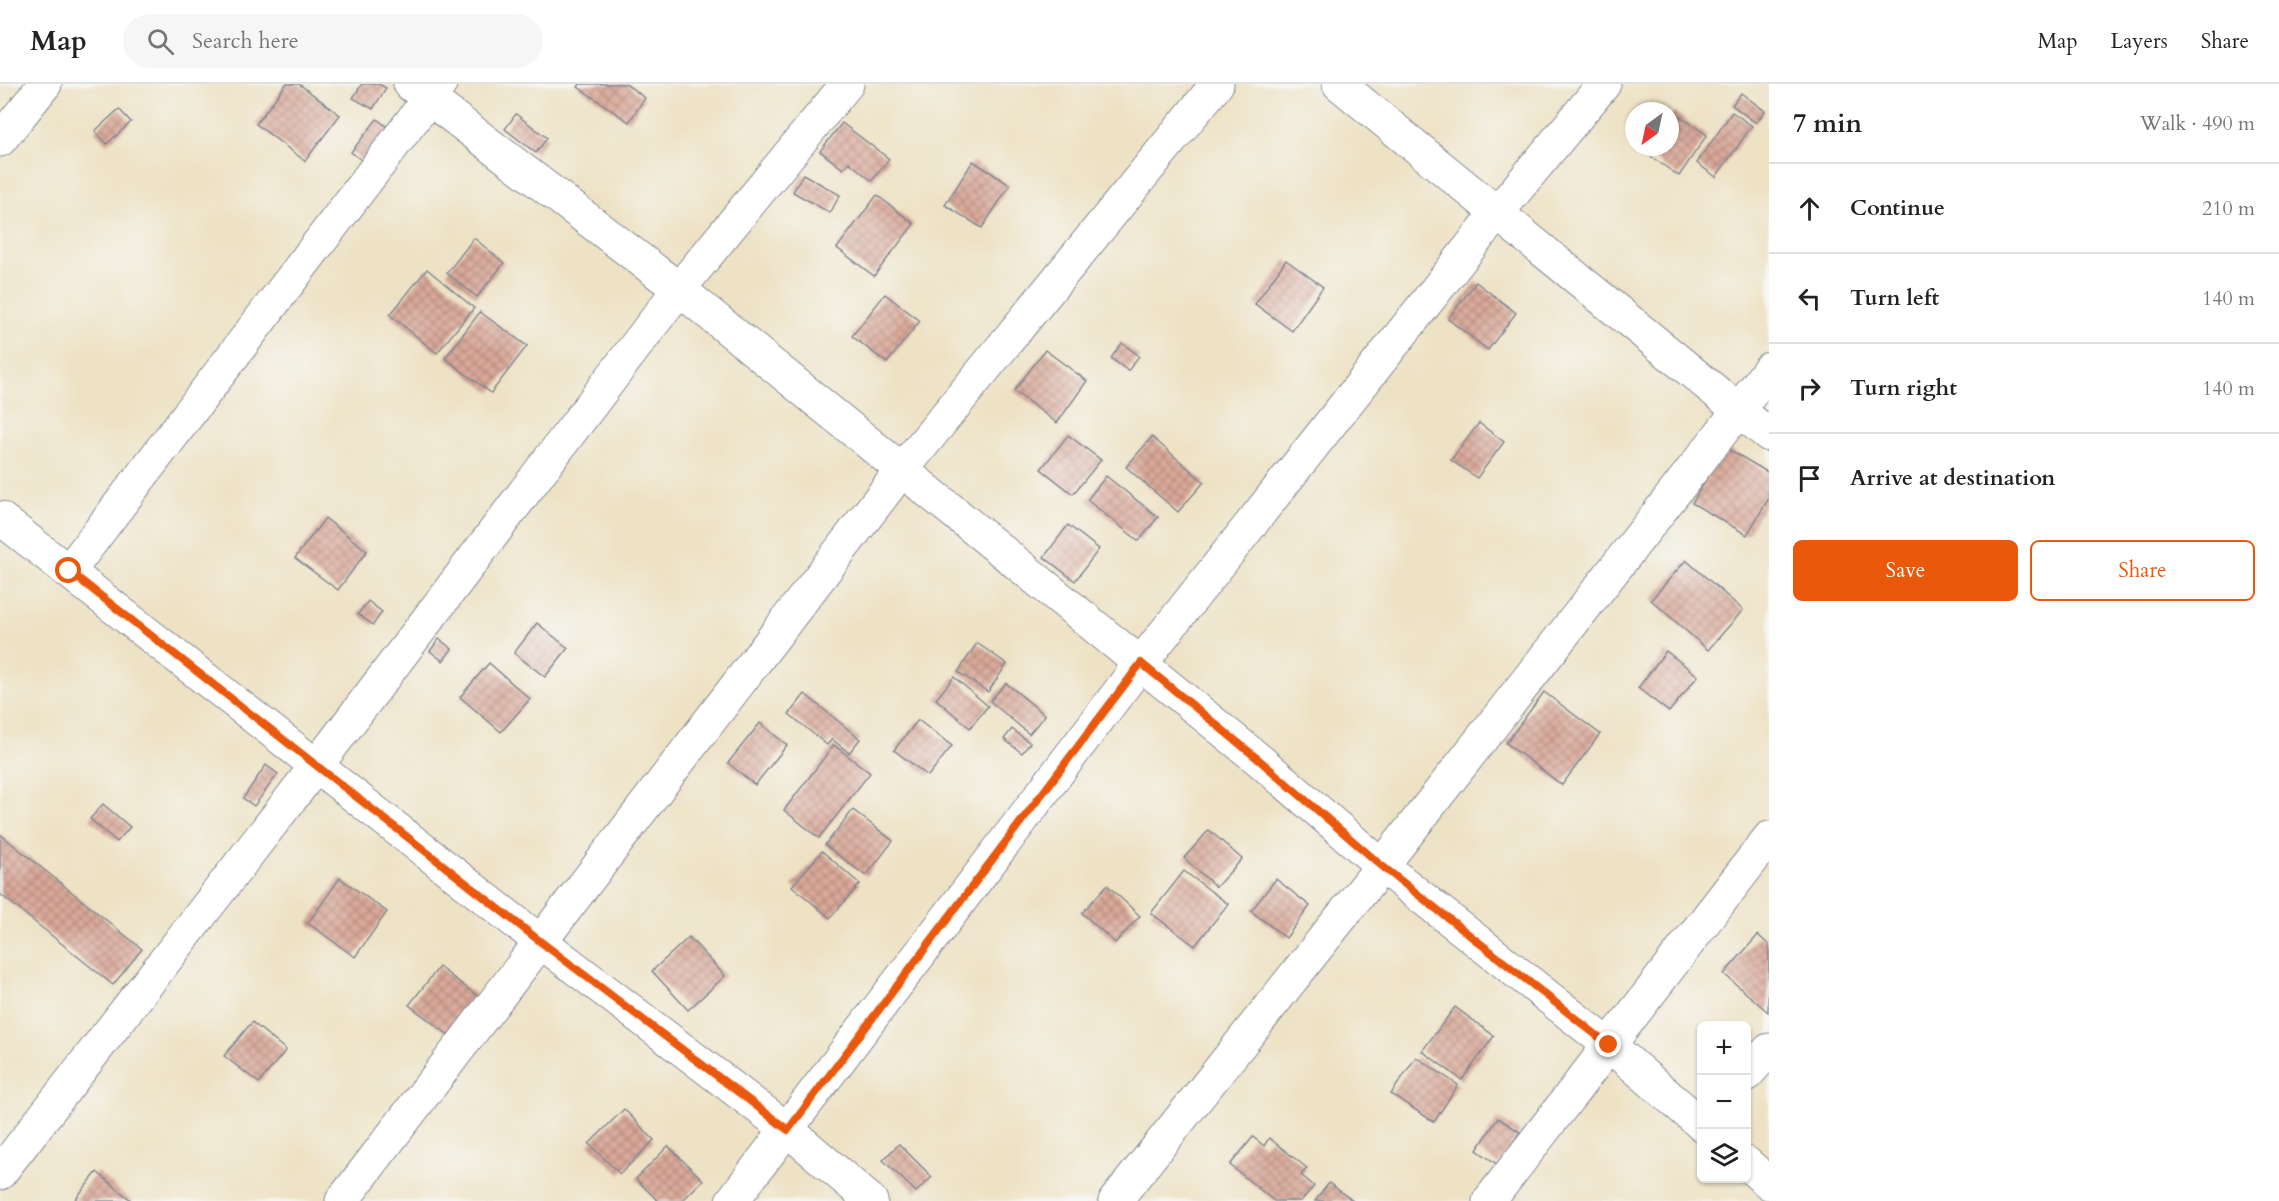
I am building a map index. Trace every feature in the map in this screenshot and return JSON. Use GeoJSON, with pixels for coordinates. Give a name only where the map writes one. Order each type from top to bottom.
{"type":"FeatureCollection","features":[{"type":"Feature","properties":{"kind":"main road"},"geometry":{"type":"LineString","coordinates":[[0,140],[45,84]]}},
{"type":"Feature","properties":{"kind":"main road"},"geometry":{"type":"LineString","coordinates":[[0,1173],[317,765],[679,289],[847,84]]}},
{"type":"Feature","properties":{"kind":"main road"},"geometry":{"type":"LineString","coordinates":[[342,1201],[901,471],[1217,84]]}},
{"type":"Feature","properties":{"kind":"main road"},"geometry":{"type":"LineString","coordinates":[[1339,84],[1769,435]]}},
{"type":"Feature","properties":{"kind":"main road"},"geometry":{"type":"LineString","coordinates":[[732,1201],[1141,663],[1497,213],[1604,84]]}},
{"type":"Feature","properties":{"kind":"main road"},"geometry":{"type":"LineString","coordinates":[[69,571],[426,89],[679,289],[1141,663],[1258,759],[1382,866],[1609,1045],[1697,1122]]}},
{"type":"Feature","properties":{"kind":"main road"},"geometry":{"type":"LineString","coordinates":[[1115,1201],[1382,866],[1769,369]]}},
{"type":"Feature","properties":{"kind":"main road"},"geometry":{"type":"LineString","coordinates":[[0,518],[541,942],[788,1130],[871,1201]]}},
{"type":"Feature","properties":{"kind":"main road"},"geometry":{"type":"LineString","coordinates":[[1489,1201],[1769,838]]}},
{"type":"Feature","properties":{"kind":"main road"},"geometry":{"type":"LineString","coordinates":[[1751,1070],[1769,1050]]}},
{"type":"Feature","properties":{"kind":"main road"},"geometry":{"type":"LineString","coordinates":[[1751,1167],[1769,1183]]}},
{"type":"Feature","properties":{"kind":"building"},"geometry":{"type":"Polygon","coordinates":[[[286,84],[299,84],[340,115],[305,161],[256,124],[286,84]]]}},
{"type":"Feature","properties":{"kind":"building"},"geometry":{"type":"Polygon","coordinates":[[[362,84],[379,84],[386,88],[373,109],[353,98],[362,84]]]}},
{"type":"Feature","properties":{"kind":"building"},"geometry":{"type":"Polygon","coordinates":[[[580,84],[626,84],[645,98],[629,122],[578,87],[580,84]]]}},
{"type":"Feature","properties":{"kind":"building"},"geometry":{"type":"Polygon","coordinates":[[[1741,93],[1765,111],[1756,123],[1732,105],[1741,93]]]}},
{"type":"Feature","properties":{"kind":"building"},"geometry":{"type":"Polygon","coordinates":[[[119,109],[131,122],[107,144],[95,131],[119,109]]]}},
{"type":"Feature","properties":{"kind":"building"},"geometry":{"type":"Polygon","coordinates":[[[1732,112],[1752,126],[1716,177],[1697,163],[1732,112]]]}},
{"type":"Feature","properties":{"kind":"building"},"geometry":{"type":"Polygon","coordinates":[[[516,114],[547,138],[536,153],[505,129],[516,114]]]}},
{"type":"Feature","properties":{"kind":"building"},"geometry":{"type":"Polygon","coordinates":[[[1679,115],[1707,135],[1679,176],[1650,156],[1679,156],[1679,115]]]}},
{"type":"Feature","properties":{"kind":"building"},"geometry":{"type":"Polygon","coordinates":[[[377,119],[395,133],[369,166],[351,152],[377,119]]]}},
{"type":"Feature","properties":{"kind":"building"},"geometry":{"type":"Polygon","coordinates":[[[842,123],[889,159],[872,181],[849,162],[843,169],[820,151],[842,123]]]}},
{"type":"Feature","properties":{"kind":"building"},"geometry":{"type":"Polygon","coordinates":[[[973,161],[1010,185],[982,228],[945,205],[973,161]]]}},
{"type":"Feature","properties":{"kind":"building"},"geometry":{"type":"Polygon","coordinates":[[[803,174],[840,195],[830,213],[793,192],[803,174]]]}},
{"type":"Feature","properties":{"kind":"building"},"geometry":{"type":"Polygon","coordinates":[[[877,195],[914,224],[874,276],[837,248],[877,195]]]}},
{"type":"Feature","properties":{"kind":"building"},"geometry":{"type":"Polygon","coordinates":[[[474,238],[504,263],[477,297],[447,273],[474,238]]]}},
{"type":"Feature","properties":{"kind":"building"},"geometry":{"type":"Polygon","coordinates":[[[1286,260],[1323,287],[1292,331],[1255,304],[1286,260]]]}},
{"type":"Feature","properties":{"kind":"building"},"geometry":{"type":"Polygon","coordinates":[[[427,269],[474,308],[437,353],[390,315],[427,269]]]}},
{"type":"Feature","properties":{"kind":"building"},"geometry":{"type":"Polygon","coordinates":[[[1476,282],[1516,313],[1488,350],[1448,319],[1476,282]]]}},
{"type":"Feature","properties":{"kind":"building"},"geometry":{"type":"Polygon","coordinates":[[[885,294],[920,321],[887,363],[852,336],[885,294]]]}},
{"type":"Feature","properties":{"kind":"building"},"geometry":{"type":"Polygon","coordinates":[[[480,312],[527,346],[491,393],[445,358],[480,312]]]}},
{"type":"Feature","properties":{"kind":"building"},"geometry":{"type":"Polygon","coordinates":[[[1122,343],[1139,356],[1128,371],[1111,358],[1122,343]]]}},
{"type":"Feature","properties":{"kind":"building"},"geometry":{"type":"Polygon","coordinates":[[[1045,350],[1087,381],[1057,423],[1014,391],[1045,350]]]}},
{"type":"Feature","properties":{"kind":"building"},"geometry":{"type":"Polygon","coordinates":[[[1479,423],[1504,442],[1477,478],[1451,460],[1479,423]]]}},
{"type":"Feature","properties":{"kind":"building"},"geometry":{"type":"Polygon","coordinates":[[[1068,435],[1101,460],[1073,494],[1041,469],[1068,435]]]}},
{"type":"Feature","properties":{"kind":"building"},"geometry":{"type":"Polygon","coordinates":[[[1152,437],[1204,482],[1178,512],[1126,467],[1152,437]]]}},
{"type":"Feature","properties":{"kind":"building"},"geometry":{"type":"Polygon","coordinates":[[[1725,447],[1769,473],[1769,498],[1747,535],[1692,503],[1725,447]]]}},
{"type":"Feature","properties":{"kind":"building"},"geometry":{"type":"Polygon","coordinates":[[[1106,476],[1158,517],[1139,541],[1087,500],[1106,476]]]}},
{"type":"Feature","properties":{"kind":"building"},"geometry":{"type":"Polygon","coordinates":[[[325,518],[367,551],[338,590],[295,558],[325,518]]]}},
{"type":"Feature","properties":{"kind":"building"},"geometry":{"type":"Polygon","coordinates":[[[1068,525],[1099,549],[1075,581],[1044,557],[1068,525]]]}},
{"type":"Feature","properties":{"kind":"building"},"geometry":{"type":"Polygon","coordinates":[[[1686,560],[1743,610],[1708,650],[1651,600],[1686,560]]]}},
{"type":"Feature","properties":{"kind":"building"},"geometry":{"type":"Polygon","coordinates":[[[368,601],[382,612],[373,625],[358,614],[368,601]]]}},
{"type":"Feature","properties":{"kind":"building"},"geometry":{"type":"Polygon","coordinates":[[[537,623],[568,648],[545,677],[514,653],[537,623]]]}},
{"type":"Feature","properties":{"kind":"building"},"geometry":{"type":"Polygon","coordinates":[[[439,639],[452,649],[443,661],[430,651],[439,639]]]}},
{"type":"Feature","properties":{"kind":"building"},"geometry":{"type":"Polygon","coordinates":[[[977,643],[1007,664],[988,692],[958,672],[977,643]]]}},
{"type":"Feature","properties":{"kind":"building"},"geometry":{"type":"Polygon","coordinates":[[[1666,651],[1698,676],[1669,712],[1638,688],[1666,651]]]}},
{"type":"Feature","properties":{"kind":"building"},"geometry":{"type":"Polygon","coordinates":[[[489,663],[530,699],[501,732],[460,697],[489,663]]]}},
{"type":"Feature","properties":{"kind":"building"},"geometry":{"type":"Polygon","coordinates":[[[954,677],[988,706],[970,728],[936,699],[954,677]]]}},
{"type":"Feature","properties":{"kind":"building"},"geometry":{"type":"Polygon","coordinates":[[[1006,683],[1045,715],[1029,734],[990,701],[1006,683]]]}},
{"type":"Feature","properties":{"kind":"building"},"geometry":{"type":"Polygon","coordinates":[[[1544,692],[1600,734],[1562,785],[1506,743],[1544,692]]]}},
{"type":"Feature","properties":{"kind":"building"},"geometry":{"type":"Polygon","coordinates":[[[805,694],[860,739],[849,753],[832,739],[827,745],[789,714],[805,694]]]}},
{"type":"Feature","properties":{"kind":"building"},"geometry":{"type":"Polygon","coordinates":[[[918,720],[952,746],[928,776],[894,750],[918,720]]]}},
{"type":"Feature","properties":{"kind":"building"},"geometry":{"type":"Polygon","coordinates":[[[760,723],[787,745],[755,785],[728,763],[760,723]]]}},
{"type":"Feature","properties":{"kind":"building"},"geometry":{"type":"Polygon","coordinates":[[[1012,729],[1030,743],[1022,753],[1004,739],[1012,729]]]}},
{"type":"Feature","properties":{"kind":"building"},"geometry":{"type":"Polygon","coordinates":[[[834,745],[870,773],[819,838],[784,810],[834,745]]]}},
{"type":"Feature","properties":{"kind":"building"},"geometry":{"type":"Polygon","coordinates":[[[266,765],[278,774],[254,806],[243,798],[266,765]]]}},
{"type":"Feature","properties":{"kind":"building"},"geometry":{"type":"Polygon","coordinates":[[[103,804],[130,827],[117,842],[90,819],[103,804]]]}},
{"type":"Feature","properties":{"kind":"building"},"geometry":{"type":"Polygon","coordinates":[[[853,810],[893,841],[866,876],[825,845],[853,810]]]}},
{"type":"Feature","properties":{"kind":"building"},"geometry":{"type":"Polygon","coordinates":[[[1209,830],[1242,859],[1216,887],[1184,858],[1209,830]]]}},
{"type":"Feature","properties":{"kind":"building"},"geometry":{"type":"Polygon","coordinates":[[[0,834],[142,949],[113,985],[0,894],[0,834]]]}},
{"type":"Feature","properties":{"kind":"building"},"geometry":{"type":"Polygon","coordinates":[[[822,851],[860,884],[830,918],[792,886],[822,851]]]}},
{"type":"Feature","properties":{"kind":"building"},"geometry":{"type":"Polygon","coordinates":[[[1184,871],[1228,904],[1195,946],[1151,913],[1184,871]]]}},
{"type":"Feature","properties":{"kind":"building"},"geometry":{"type":"Polygon","coordinates":[[[340,878],[387,912],[355,957],[308,923],[340,878]]]}},
{"type":"Feature","properties":{"kind":"building"},"geometry":{"type":"Polygon","coordinates":[[[1276,879],[1310,906],[1286,938],[1251,911],[1276,879]]]}},
{"type":"Feature","properties":{"kind":"building"},"geometry":{"type":"Polygon","coordinates":[[[1107,885],[1140,916],[1115,943],[1082,913],[1107,885]]]}},
{"type":"Feature","properties":{"kind":"building"},"geometry":{"type":"Polygon","coordinates":[[[1758,935],[1769,945],[1768,1012],[1724,974],[1758,935]]]}},
{"type":"Feature","properties":{"kind":"building"},"geometry":{"type":"Polygon","coordinates":[[[689,937],[725,976],[688,1010],[652,971],[689,937]]]}},
{"type":"Feature","properties":{"kind":"building"},"geometry":{"type":"Polygon","coordinates":[[[439,967],[479,997],[450,1036],[409,1005],[439,967]]]}},
{"type":"Feature","properties":{"kind":"building"},"geometry":{"type":"Polygon","coordinates":[[[1455,1007],[1494,1036],[1462,1080],[1422,1051],[1455,1007]]]}},
{"type":"Feature","properties":{"kind":"building"},"geometry":{"type":"Polygon","coordinates":[[[252,1022],[286,1050],[259,1083],[224,1056],[252,1022]]]}},
{"type":"Feature","properties":{"kind":"building"},"geometry":{"type":"Polygon","coordinates":[[[1416,1057],[1458,1085],[1434,1122],[1391,1094],[1416,1057]]]}},
{"type":"Feature","properties":{"kind":"building"},"geometry":{"type":"Polygon","coordinates":[[[624,1109],[654,1140],[620,1174],[589,1144],[624,1109]]]}},
{"type":"Feature","properties":{"kind":"building"},"geometry":{"type":"Polygon","coordinates":[[[1498,1118],[1520,1132],[1498,1165],[1477,1150],[1498,1118]]]}},
{"type":"Feature","properties":{"kind":"building"},"geometry":{"type":"Polygon","coordinates":[[[1253,1137],[1264,1146],[1269,1138],[1307,1168],[1301,1175],[1314,1186],[1301,1201],[1274,1201],[1230,1165],[1253,1137]]]}},
{"type":"Feature","properties":{"kind":"building"},"geometry":{"type":"Polygon","coordinates":[[[899,1144],[932,1177],[916,1192],[883,1160],[899,1144]]]}},
{"type":"Feature","properties":{"kind":"building"},"geometry":{"type":"Polygon","coordinates":[[[668,1146],[703,1180],[682,1201],[658,1201],[636,1179],[668,1146]]]}},
{"type":"Feature","properties":{"kind":"building"},"geometry":{"type":"Polygon","coordinates":[[[97,1172],[132,1201],[74,1201],[97,1172]]]}},
{"type":"Feature","properties":{"kind":"building"},"geometry":{"type":"Polygon","coordinates":[[[1329,1183],[1353,1201],[1315,1201],[1329,1183]]]}},
{"type":"Feature","properties":{"kind":"route"},"geometry":{"type":"LineString","coordinates":[[69,571],[541,942],[788,1130],[1141,663],[1258,759],[1382,866],[1609,1045]]}}]}
